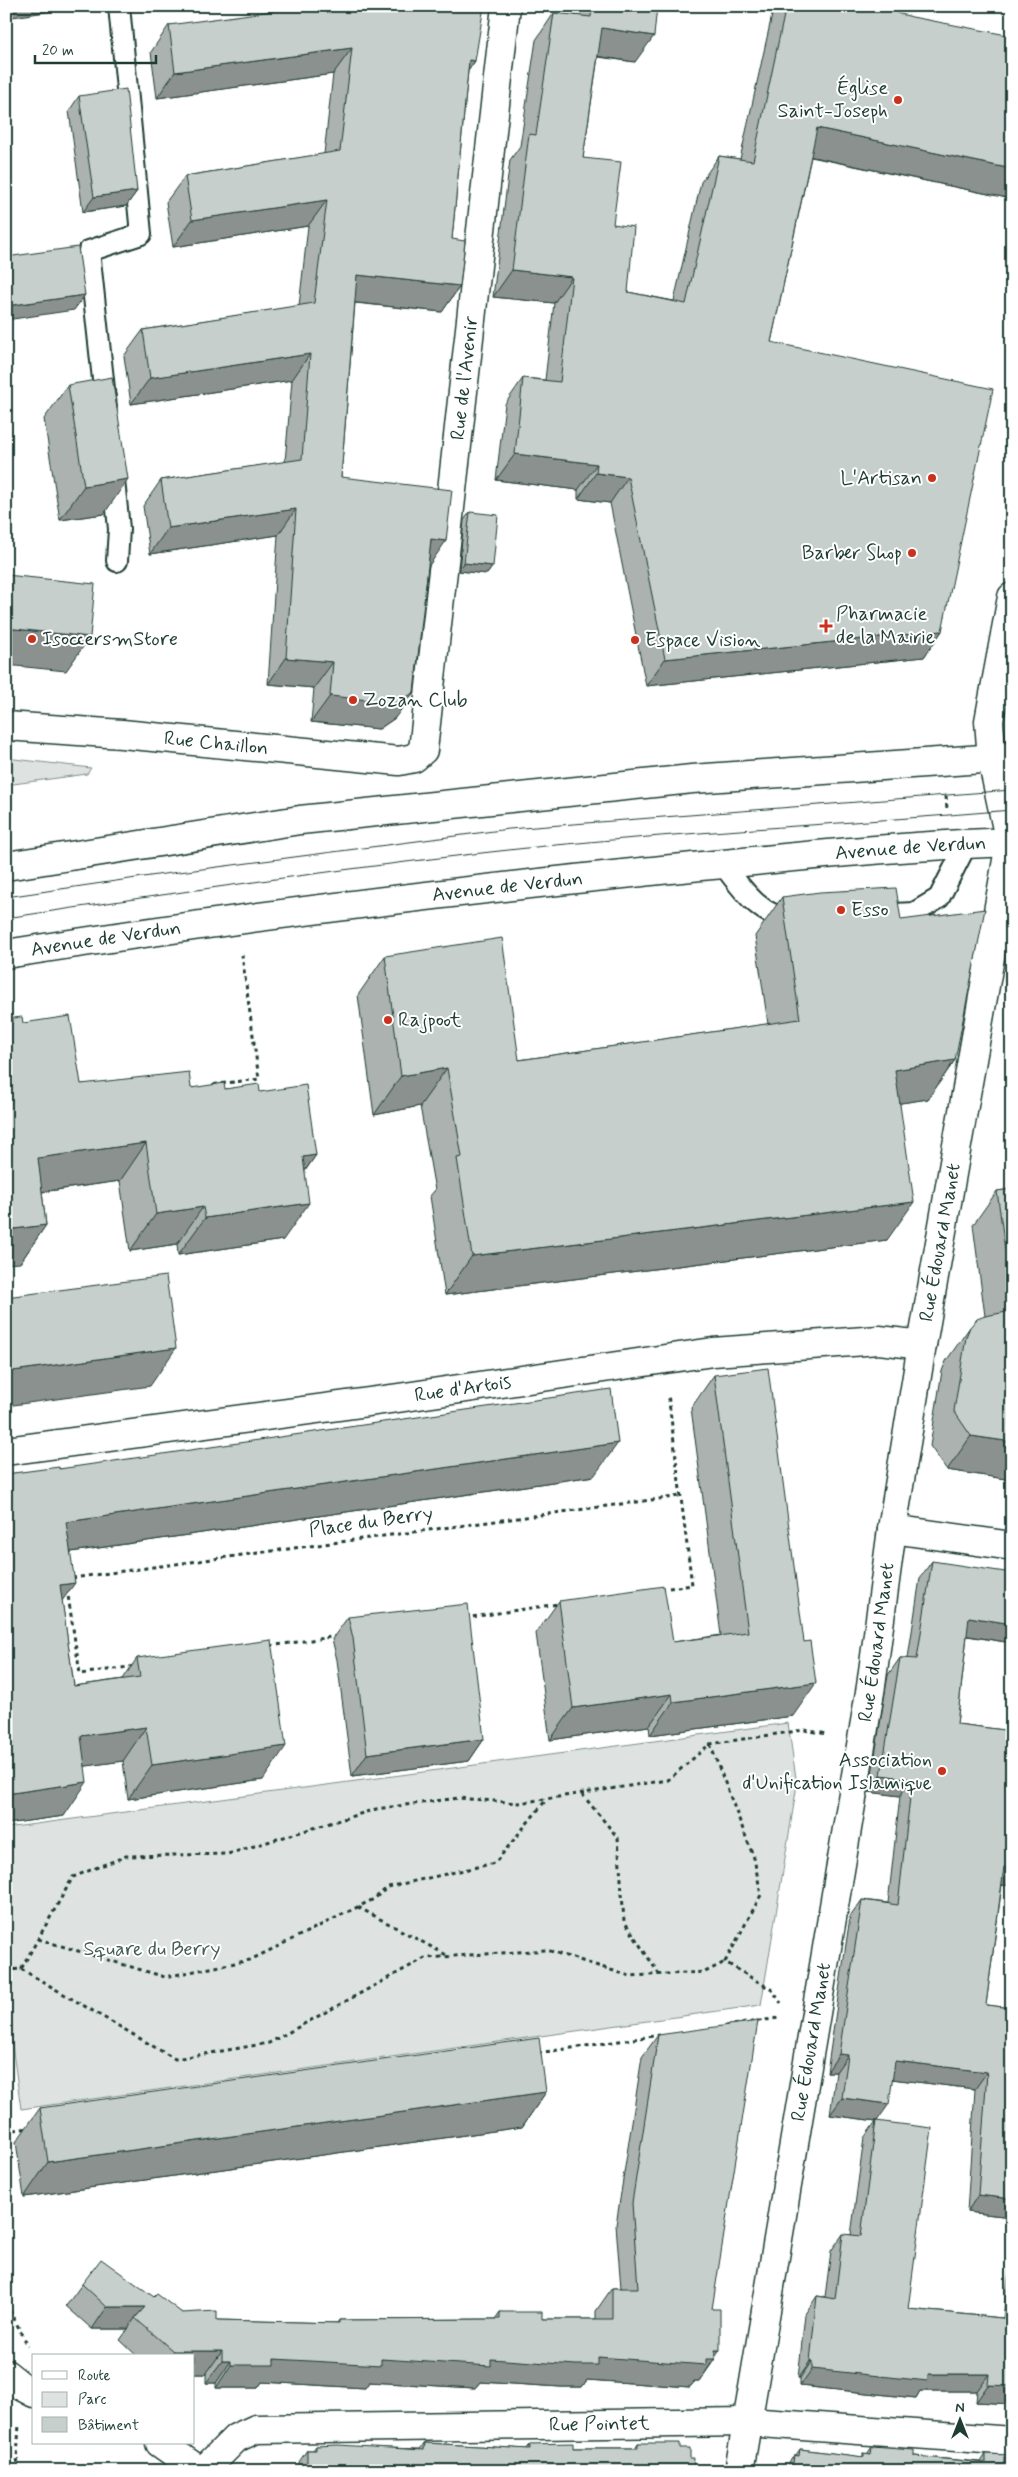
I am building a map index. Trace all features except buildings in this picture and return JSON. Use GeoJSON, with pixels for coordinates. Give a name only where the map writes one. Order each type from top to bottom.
{"type":"FeatureCollection","features":[{"type":"Feature","properties":{"kind":"street","name":"Rue de l'Avenir"},"geometry":{"type":"LineString","coordinates":[[423,750],[506,6]]}},
{"type":"Feature","properties":{"kind":"street"},"geometry":{"type":"LineString","coordinates":[[1011,842],[1002,758],[989,720],[1012,597]]}},
{"type":"Feature","properties":{"kind":"street","name":"Rue Chaillon"},"geometry":{"type":"LineString","coordinates":[[6,726],[122,734],[399,761],[414,758],[423,750]]}},
{"type":"Feature","properties":{"kind":"street"},"geometry":{"type":"LineString","coordinates":[[6,866],[300,820],[692,779],[1002,758]]}},
{"type":"Feature","properties":{"kind":"street","name":"Avenue de Verdun"},"geometry":{"type":"LineString","coordinates":[[6,954],[165,928],[458,891],[836,853],[1011,842]]}},
{"type":"Feature","properties":{"kind":"street","name":"Rue Édouard Manet"},"geometry":{"type":"LineString","coordinates":[[739,2471],[804,2015],[862,1738],[892,1529],[922,1345],[1011,842]]}},
{"type":"Feature","properties":{"kind":"street","name":"Rue d'Artois"},"geometry":{"type":"LineString","coordinates":[[6,1451],[398,1398],[713,1352],[879,1340],[922,1345]]}},
{"type":"Feature","properties":{"kind":"street"},"geometry":{"type":"LineString","coordinates":[[892,1529],[1012,1546]]}},
{"type":"Feature","properties":{"kind":"street","name":"Rue Pointet"},"geometry":{"type":"LineString","coordinates":[[201,2471],[236,2438],[256,2429],[747,2422],[1012,2441]]}},
{"type":"Feature","properties":{"kind":"street"},"geometry":{"type":"LineString","coordinates":[[161,2444],[201,2471]]}},
{"type":"Feature","properties":{"kind":"lane"},"geometry":{"type":"LineString","coordinates":[[108,430],[89,251],[141,234],[119,6]]}},
{"type":"Feature","properties":{"kind":"lane"},"geometry":{"type":"LineString","coordinates":[[110,450],[119,529],[117,562]]}},
{"type":"Feature","properties":{"kind":"lane"},"geometry":{"type":"LineString","coordinates":[[858,916],[914,913],[939,898],[966,845]]}},
{"type":"Feature","properties":{"kind":"lane"},"geometry":{"type":"LineString","coordinates":[[723,864],[749,898],[782,919],[810,918]]}},
{"type":"Feature","properties":{"kind":"path"},"geometry":{"type":"LineString","coordinates":[[211,1092],[210,1085],[259,1079],[242,952]]}},
{"type":"Feature","properties":{"kind":"path"},"geometry":{"type":"LineString","coordinates":[[653,1590],[692,1585],[663,1359]]}},
{"type":"Feature","properties":{"kind":"path","name":"Place du Berry"},"geometry":{"type":"LineString","coordinates":[[66,1579],[681,1496]]}},
{"type":"Feature","properties":{"kind":"path"},"geometry":{"type":"LineString","coordinates":[[67,1588],[80,1674],[139,1665]]}},
{"type":"Feature","properties":{"kind":"path"},"geometry":{"type":"LineString","coordinates":[[455,1619],[564,1604]]}},
{"type":"Feature","properties":{"kind":"path"},"geometry":{"type":"LineString","coordinates":[[267,1646],[346,1635]]}},
{"type":"Feature","properties":{"kind":"path"},"geometry":{"type":"LineString","coordinates":[[21,1969],[74,1877],[126,1856],[228,1854],[376,1809],[458,1798],[519,1803],[668,1780],[710,1744],[804,1730],[862,1738]]}},
{"type":"Feature","properties":{"kind":"path"},"geometry":{"type":"LineString","coordinates":[[6,1970],[21,1969],[175,2059],[269,2043],[425,1958],[547,1950],[630,1976],[705,1972],[725,1962],[761,1895],[754,1858],[710,1744]]}},
{"type":"Feature","properties":{"kind":"path"},"geometry":{"type":"LineString","coordinates":[[582,1793],[618,1838],[624,1920],[659,1974]]}},
{"type":"Feature","properties":{"kind":"path"},"geometry":{"type":"LineString","coordinates":[[38,1939],[164,1977],[250,1960],[374,1899],[388,1887],[494,1863],[546,1799]]}},
{"type":"Feature","properties":{"kind":"path"},"geometry":{"type":"LineString","coordinates":[[358,1907],[450,1957]]}},
{"type":"Feature","properties":{"kind":"path"},"geometry":{"type":"LineString","coordinates":[[725,1962],[772,1990],[804,2015]]}},
{"type":"Feature","properties":{"kind":"path"},"geometry":{"type":"LineString","coordinates":[[722,2026],[804,2015]]}},
{"type":"Feature","properties":{"kind":"path"},"geometry":{"type":"LineString","coordinates":[[536,2054],[663,2035]]}},
{"type":"Feature","properties":{"kind":"path"},"geometry":{"type":"LineString","coordinates":[[6,2131],[36,2127]]}},
{"type":"Feature","properties":{"kind":"path"},"geometry":{"type":"LineString","coordinates":[[17,2389],[17,2458],[19,2471]]}},
{"type":"Feature","properties":{"kind":"green space"},"geometry":{"type":"Polygon","coordinates":[[[6,758],[91,768],[87,774],[6,785],[6,758]]]}},
{"type":"Feature","properties":{"kind":"green space","name":"Square du Berry"},"geometry":{"type":"Polygon","coordinates":[[[788,1723],[797,1785],[761,2005],[21,2109],[6,2002],[6,1828],[788,1723]]]}},
{"type":"Feature","properties":{"kind":"tram line"},"geometry":{"type":"LineString","coordinates":[[6,897],[164,874],[509,829],[1012,790]]}},
{"type":"Feature","properties":{"kind":"tram line"},"geometry":{"type":"LineString","coordinates":[[6,918],[410,861],[545,846],[1012,810]]}},
{"type":"Feature","properties":{"kind":"place","name":"Église Saint-Joseph"},"geometry":{"type":"Point","coordinates":[898,100]}},
{"type":"Feature","properties":{"kind":"place","name":"L'Artisan"},"geometry":{"type":"Point","coordinates":[932,478]}},
{"type":"Feature","properties":{"kind":"place","name":"Barber Shop"},"geometry":{"type":"Point","coordinates":[912,553]}},
{"type":"Feature","properties":{"kind":"place","name":"Pharmacie de la Mairie"},"geometry":{"type":"Point","coordinates":[826,626]}},
{"type":"Feature","properties":{"kind":"place","name":"IsoccersmStore"},"geometry":{"type":"Point","coordinates":[32,639]}},
{"type":"Feature","properties":{"kind":"place","name":"Espace Vision"},"geometry":{"type":"Point","coordinates":[635,640]}},
{"type":"Feature","properties":{"kind":"place","name":"Zozan Club"},"geometry":{"type":"Point","coordinates":[353,700]}},
{"type":"Feature","properties":{"kind":"place","name":"Esso"},"geometry":{"type":"Point","coordinates":[841,910]}},
{"type":"Feature","properties":{"kind":"place","name":"Rajpoot"},"geometry":{"type":"Point","coordinates":[388,1020]}},
{"type":"Feature","properties":{"kind":"place","name":"Association d'Unification Islamique"},"geometry":{"type":"Point","coordinates":[942,1771]}}]}
